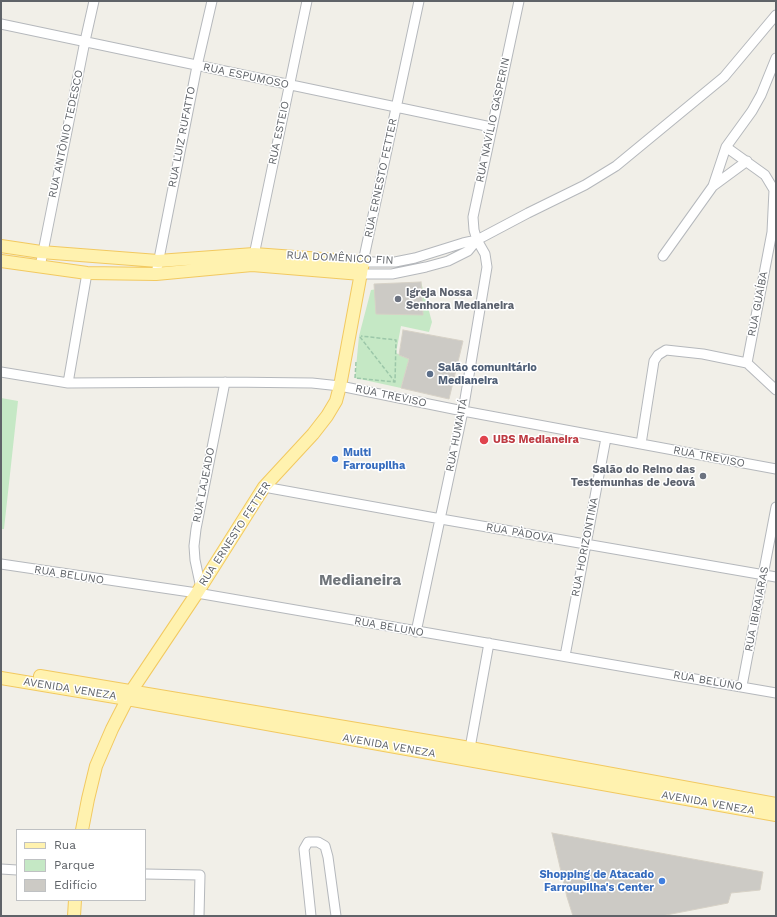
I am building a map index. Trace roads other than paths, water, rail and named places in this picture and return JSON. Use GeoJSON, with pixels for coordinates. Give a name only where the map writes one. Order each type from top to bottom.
{"type":"FeatureCollection","features":[{"type":"Feature","properties":{"kind":"main road","name":"RUA DOMÊNICO FIN"},"geometry":{"type":"LineString","coordinates":[[1,246],[41,252],[158,261],[253,259],[362,268]]}},
{"type":"Feature","properties":{"kind":"main road","name":"RUA DOMÊNICO FIN"},"geometry":{"type":"LineString","coordinates":[[1,260],[87,273],[156,274],[253,259]]}},
{"type":"Feature","properties":{"kind":"main road","name":"RUA ERNESTO FETTER"},"geometry":{"type":"LineString","coordinates":[[82,829],[96,766],[130,694],[199,590],[264,487],[313,434],[336,401],[362,268]]}},
{"type":"Feature","properties":{"kind":"main road","name":"AVENIDA VENEZA"},"geometry":{"type":"LineString","coordinates":[[1,670],[763,807],[776,815]]}},
{"type":"Feature","properties":{"kind":"main road","name":"AVENIDA VENEZA"},"geometry":{"type":"LineString","coordinates":[[1,678],[130,694],[470,748],[524,764]]}},
{"type":"Feature","properties":{"kind":"main road","name":"AVENIDA VENEZA"},"geometry":{"type":"LineString","coordinates":[[763,807],[776,804]]}},
{"type":"Feature","properties":{"kind":"main road"},"geometry":{"type":"LineString","coordinates":[[74,916],[75,901]]}},
{"type":"Feature","properties":{"kind":"street","name":"RUA ANTÔNIO TEDESCO"},"geometry":{"type":"LineString","coordinates":[[40,267],[41,252],[94,1]]}},
{"type":"Feature","properties":{"kind":"street","name":"RUA LUIZ RUFATTO"},"geometry":{"type":"LineString","coordinates":[[156,274],[197,66],[212,1]]}},
{"type":"Feature","properties":{"kind":"street","name":"RUA ESTEIO"},"geometry":{"type":"LineString","coordinates":[[253,259],[307,1]]}},
{"type":"Feature","properties":{"kind":"street","name":"RUA ERNESTO FETTER"},"geometry":{"type":"LineString","coordinates":[[362,268],[419,1]]}},
{"type":"Feature","properties":{"kind":"street","name":"RUA NAVÍLIO GASPERIN"},"geometry":{"type":"LineString","coordinates":[[477,240],[472,224],[473,217],[519,1]]}},
{"type":"Feature","properties":{"kind":"street"},"geometry":{"type":"LineString","coordinates":[[477,240],[585,185],[616,166],[724,77],[776,15]]}},
{"type":"Feature","properties":{"kind":"street","name":"RUA ESPUMOSO"},"geometry":{"type":"LineString","coordinates":[[1,24],[492,127]]}},
{"type":"Feature","properties":{"kind":"street"},"geometry":{"type":"LineString","coordinates":[[713,186],[726,147],[752,111],[761,95],[776,58]]}},
{"type":"Feature","properties":{"kind":"street","name":"RUA GUAÍBA"},"geometry":{"type":"LineString","coordinates":[[726,147],[765,175],[774,190],[772,232],[747,363]]}},
{"type":"Feature","properties":{"kind":"street"},"geometry":{"type":"LineString","coordinates":[[662,256],[713,186],[747,161]]}},
{"type":"Feature","properties":{"kind":"street","name":"RUA DOMÊNICO FIN"},"geometry":{"type":"LineString","coordinates":[[362,268],[415,258],[477,240]]}},
{"type":"Feature","properties":{"kind":"street","name":"RUA DOMÊNICO FIN"},"geometry":{"type":"LineString","coordinates":[[362,268],[392,274],[426,268],[448,261],[468,251],[477,240]]}},
{"type":"Feature","properties":{"kind":"street","name":"RUA HUMAITÁ"},"geometry":{"type":"LineString","coordinates":[[416,632],[463,411],[487,267],[485,254],[477,240]]}},
{"type":"Feature","properties":{"kind":"street"},"geometry":{"type":"LineString","coordinates":[[68,383],[87,273]]}},
{"type":"Feature","properties":{"kind":"street"},"geometry":{"type":"LineString","coordinates":[[641,444],[654,361],[658,355],[666,350],[703,354],[747,363],[776,390]]}},
{"type":"Feature","properties":{"kind":"street","name":"RUA TREVISO"},"geometry":{"type":"LineString","coordinates":[[1,372],[68,383],[225,382],[312,383],[340,386],[463,411],[776,469]]}},
{"type":"Feature","properties":{"kind":"street","name":"RUA LAJEADO"},"geometry":{"type":"LineString","coordinates":[[199,590],[194,540],[225,382]]}},
{"type":"Feature","properties":{"kind":"street","name":"RUA HORIZONTINA"},"geometry":{"type":"LineString","coordinates":[[565,656],[606,438]]}},
{"type":"Feature","properties":{"kind":"street","name":"RUA PÀDOVA"},"geometry":{"type":"LineString","coordinates":[[264,487],[776,577]]}},
{"type":"Feature","properties":{"kind":"street","name":"RUA IBIRAIARAS"},"geometry":{"type":"LineString","coordinates":[[742,686],[776,507]]}},
{"type":"Feature","properties":{"kind":"street","name":"RUA BELUNO"},"geometry":{"type":"LineString","coordinates":[[1,564],[199,590],[416,632],[489,643],[776,693]]}},
{"type":"Feature","properties":{"kind":"street"},"geometry":{"type":"LineString","coordinates":[[470,748],[489,643]]}},
{"type":"Feature","properties":{"kind":"street"},"geometry":{"type":"LineString","coordinates":[[312,916],[304,849],[308,842],[318,842],[325,846],[328,857],[336,916]]}},
{"type":"Feature","properties":{"kind":"street"},"geometry":{"type":"LineString","coordinates":[[1,869],[16,870]]}},
{"type":"Feature","properties":{"kind":"street"},"geometry":{"type":"LineString","coordinates":[[146,874],[200,876],[199,916]]}},
{"type":"Feature","properties":{"kind":"place","name":"Igreja Nossa Senhora Medianeira"},"geometry":{"type":"Point","coordinates":[398,299]}},
{"type":"Feature","properties":{"kind":"place","name":"Salão comunitário Medianeira"},"geometry":{"type":"Point","coordinates":[430,374]}},
{"type":"Feature","properties":{"kind":"place","name":"UBS Medianeira"},"geometry":{"type":"Point","coordinates":[484,440]}},
{"type":"Feature","properties":{"kind":"place","name":"Multi Farroupilha"},"geometry":{"type":"Point","coordinates":[335,459]}},
{"type":"Feature","properties":{"kind":"place","name":"Salão do Reino das Testemunhas de Jeová"},"geometry":{"type":"Point","coordinates":[703,476]}},
{"type":"Feature","properties":{"kind":"place","name":"Shopping de Atacado Farroupilha's Center"},"geometry":{"type":"Point","coordinates":[662,881]}},
{"type":"Feature","properties":{"kind":"district","name":"Medianeira"},"geometry":{"type":"Point","coordinates":[360,581]}}]}
